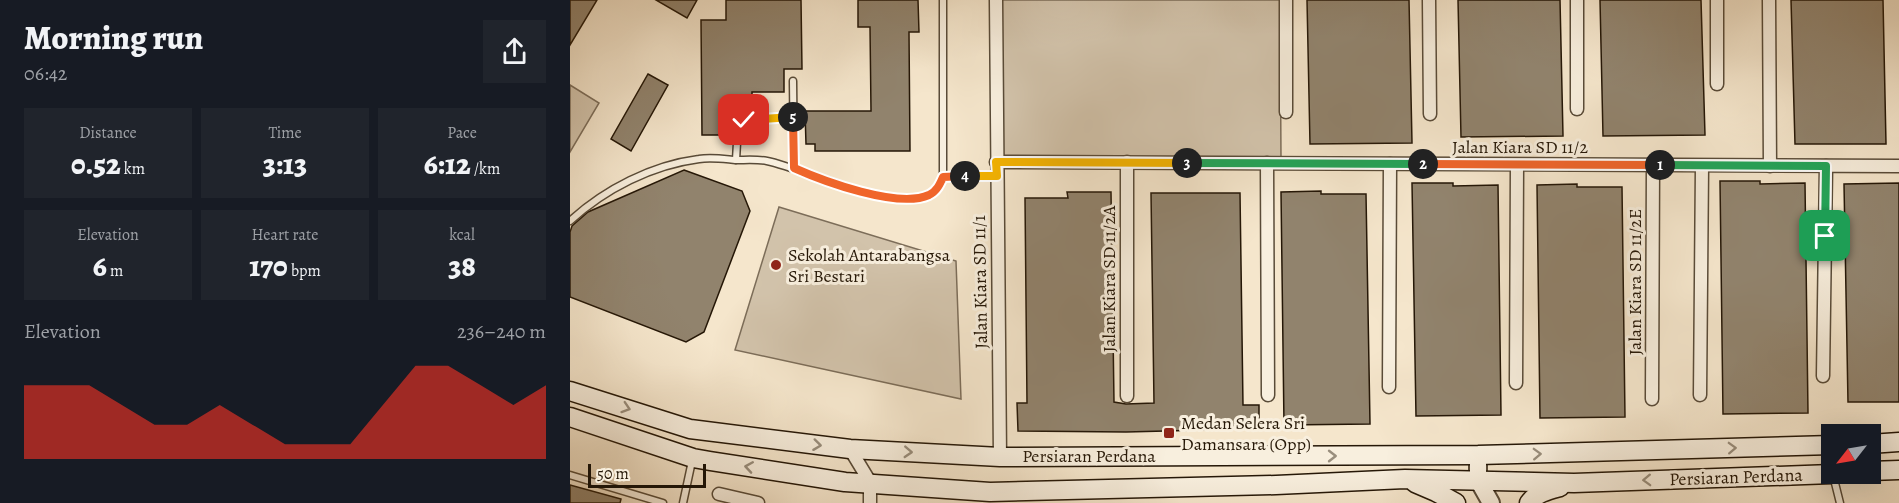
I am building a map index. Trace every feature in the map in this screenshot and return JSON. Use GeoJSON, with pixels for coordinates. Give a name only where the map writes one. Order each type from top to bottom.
{"type":"FeatureCollection","features":[{"type":"Feature","properties":{"kind":"main road","name":"Persiaran Perdana"},"geometry":{"type":"LineString","coordinates":[[570,391],[690,429],[850,449],[1000,456],[1478,455],[1821,445]]}},
{"type":"Feature","properties":{"kind":"main road","name":"Persiaran Perdana"},"geometry":{"type":"LineString","coordinates":[[570,417],[693,458],[845,482],[990,492],[1276,485],[1405,479],[1574,483],[1821,474]]}},
{"type":"Feature","properties":{"kind":"main road"},"geometry":{"type":"LineString","coordinates":[[1881,443],[1899,442]]}},
{"type":"Feature","properties":{"kind":"main road"},"geometry":{"type":"LineString","coordinates":[[1881,471],[1899,470]]}},
{"type":"Feature","properties":{"kind":"main road"},"geometry":{"type":"LineString","coordinates":[[1405,479],[1456,503]]}},
{"type":"Feature","properties":{"kind":"main road"},"geometry":{"type":"LineString","coordinates":[[1529,503],[1531,499],[1544,491],[1574,483]]}},
{"type":"Feature","properties":{"kind":"street","name":"Jalan Kiara SD 11/1"},"geometry":{"type":"LineString","coordinates":[[996,0],[1000,456]]}},
{"type":"Feature","properties":{"kind":"street"},"geometry":{"type":"LineString","coordinates":[[1286,0],[1286,112]]}},
{"type":"Feature","properties":{"kind":"street"},"geometry":{"type":"LineString","coordinates":[[1429,0],[1430,114]]}},
{"type":"Feature","properties":{"kind":"street"},"geometry":{"type":"LineString","coordinates":[[1577,0],[1577,109]]}},
{"type":"Feature","properties":{"kind":"street"},"geometry":{"type":"LineString","coordinates":[[1717,0],[1717,84]]}},
{"type":"Feature","properties":{"kind":"street"},"geometry":{"type":"LineString","coordinates":[[1769,0],[1770,166]]}},
{"type":"Feature","properties":{"kind":"street","name":"Jalan Kiara SD 11/2"},"geometry":{"type":"LineString","coordinates":[[996,162],[1899,166]]}},
{"type":"Feature","properties":{"kind":"street","name":"Jalan Kiara SD 11/2A"},"geometry":{"type":"LineString","coordinates":[[1126,162],[1127,396]]}},
{"type":"Feature","properties":{"kind":"street"},"geometry":{"type":"LineString","coordinates":[[1267,163],[1268,395]]}},
{"type":"Feature","properties":{"kind":"street"},"geometry":{"type":"LineString","coordinates":[[1389,387],[1390,164]]}},
{"type":"Feature","properties":{"kind":"street"},"geometry":{"type":"LineString","coordinates":[[1516,383],[1517,165]]}},
{"type":"Feature","properties":{"kind":"street","name":"Jalan Kiara SD 11/2E"},"geometry":{"type":"LineString","coordinates":[[1652,399],[1653,165]]}},
{"type":"Feature","properties":{"kind":"street"},"geometry":{"type":"LineString","coordinates":[[1700,395],[1702,166]]}},
{"type":"Feature","properties":{"kind":"street"},"geometry":{"type":"LineString","coordinates":[[1823,376],[1826,166]]}},
{"type":"Feature","properties":{"kind":"street"},"geometry":{"type":"LineString","coordinates":[[850,449],[870,483],[870,503]]}},
{"type":"Feature","properties":{"kind":"street"},"geometry":{"type":"LineString","coordinates":[[1478,455],[1478,480],[1491,503]]}},
{"type":"Feature","properties":{"kind":"street"},"geometry":{"type":"LineString","coordinates":[[718,499],[758,503]]}},
{"type":"Feature","properties":{"kind":"lane"},"geometry":{"type":"LineString","coordinates":[[570,221],[604,194],[650,171],[700,158],[765,160],[866,193],[894,198],[928,195],[935,191],[943,177],[943,0]]}},
{"type":"Feature","properties":{"kind":"lane"},"geometry":{"type":"LineString","coordinates":[[793,81],[794,168]]}},
{"type":"Feature","properties":{"kind":"lane"},"geometry":{"type":"LineString","coordinates":[[736,160],[739,122],[793,117]]}},
{"type":"Feature","properties":{"kind":"lane"},"geometry":{"type":"LineString","coordinates":[[943,177],[997,176]]}},
{"type":"Feature","properties":{"kind":"lane"},"geometry":{"type":"LineString","coordinates":[[683,503],[693,458]]}},
{"type":"Feature","properties":{"kind":"lane"},"geometry":{"type":"LineString","coordinates":[[570,475],[663,503]]}},
{"type":"Feature","properties":{"kind":"lane"},"geometry":{"type":"LineString","coordinates":[[1835,484],[1840,503]]}},
{"type":"Feature","properties":{"kind":"shaded area"},"geometry":{"type":"Polygon","coordinates":[[[1002,0],[1280,0],[1281,158],[1002,158],[1002,0]]]}},
{"type":"Feature","properties":{"kind":"shaded area"},"geometry":{"type":"Polygon","coordinates":[[[570,85],[599,103],[570,152],[570,85]]]}},
{"type":"Feature","properties":{"kind":"shaded area"},"geometry":{"type":"Polygon","coordinates":[[[779,207],[956,261],[961,399],[735,350],[779,207]]]}},
{"type":"Feature","properties":{"kind":"building"},"geometry":{"type":"Polygon","coordinates":[[[570,0],[597,0],[570,45],[570,0]]]}},
{"type":"Feature","properties":{"kind":"building"},"geometry":{"type":"Polygon","coordinates":[[[656,0],[697,0],[687,18],[656,0]]]}},
{"type":"Feature","properties":{"kind":"building"},"geometry":{"type":"Polygon","coordinates":[[[726,0],[801,0],[802,69],[784,69],[784,92],[752,92],[752,101],[726,101],[726,135],[702,135],[701,20],[726,20],[726,0]]]}},
{"type":"Feature","properties":{"kind":"building"},"geometry":{"type":"Polygon","coordinates":[[[858,0],[918,0],[919,32],[909,32],[910,151],[815,151],[815,144],[806,144],[805,111],[871,111],[870,27],[858,27],[858,0]]]}},
{"type":"Feature","properties":{"kind":"building"},"geometry":{"type":"Polygon","coordinates":[[[1307,0],[1409,0],[1412,143],[1310,144],[1307,0]]]}},
{"type":"Feature","properties":{"kind":"building"},"geometry":{"type":"Polygon","coordinates":[[[1458,0],[1560,0],[1563,136],[1461,137],[1458,0]]]}},
{"type":"Feature","properties":{"kind":"building"},"geometry":{"type":"Polygon","coordinates":[[[1600,0],[1701,0],[1705,135],[1603,136],[1600,0]]]}},
{"type":"Feature","properties":{"kind":"building"},"geometry":{"type":"Polygon","coordinates":[[[1791,0],[1883,0],[1886,144],[1795,144],[1791,0]]]}},
{"type":"Feature","properties":{"kind":"building"},"geometry":{"type":"Polygon","coordinates":[[[648,74],[668,85],[631,151],[611,139],[648,74]]]}},
{"type":"Feature","properties":{"kind":"building"},"geometry":{"type":"Polygon","coordinates":[[[684,170],[742,191],[750,211],[704,332],[686,342],[570,297],[570,232],[572,226],[588,212],[684,170]]]}},
{"type":"Feature","properties":{"kind":"building"},"geometry":{"type":"Polygon","coordinates":[[[1720,181],[1760,181],[1760,184],[1805,183],[1808,413],[1723,414],[1720,181]]]}},
{"type":"Feature","properties":{"kind":"building"},"geometry":{"type":"Polygon","coordinates":[[[1412,183],[1453,183],[1453,186],[1498,185],[1501,415],[1416,416],[1412,183]]]}},
{"type":"Feature","properties":{"kind":"building"},"geometry":{"type":"Polygon","coordinates":[[[1899,183],[1899,402],[1848,402],[1844,184],[1899,183]]]}},
{"type":"Feature","properties":{"kind":"building"},"geometry":{"type":"Polygon","coordinates":[[[1577,184],[1577,187],[1622,187],[1625,417],[1540,418],[1537,185],[1577,184]]]}},
{"type":"Feature","properties":{"kind":"building"},"geometry":{"type":"Polygon","coordinates":[[[1321,191],[1321,194],[1366,194],[1370,424],[1284,425],[1281,192],[1321,191]]]}},
{"type":"Feature","properties":{"kind":"building"},"geometry":{"type":"Polygon","coordinates":[[[1067,192],[1111,192],[1114,402],[1126,404],[1154,403],[1151,193],[1240,193],[1243,405],[1259,405],[1259,421],[1243,421],[1244,429],[1126,432],[1018,431],[1017,403],[1027,403],[1025,198],[1068,198],[1067,192]]]}},
{"type":"Feature","properties":{"kind":"building"},"geometry":{"type":"Polygon","coordinates":[[[570,485],[621,499],[620,503],[570,503],[570,485]]]}},
{"type":"Feature","properties":{"kind":"place","name":"Sekolah Antarabangsa Sri Bestari"},"geometry":{"type":"Point","coordinates":[776,265]}},
{"type":"Feature","properties":{"kind":"place","name":"Medan Selera Sri Damansara (Opp)"},"geometry":{"type":"Point","coordinates":[1169,433]}},
{"type":"Feature","properties":{"kind":"route"},"geometry":{"type":"LineString","coordinates":[[744,120],[793,117],[794,168],[816,178],[876,196],[909,198],[921,197],[935,191],[943,177],[997,176],[996,162],[1826,166],[1825,236]]}}]}
